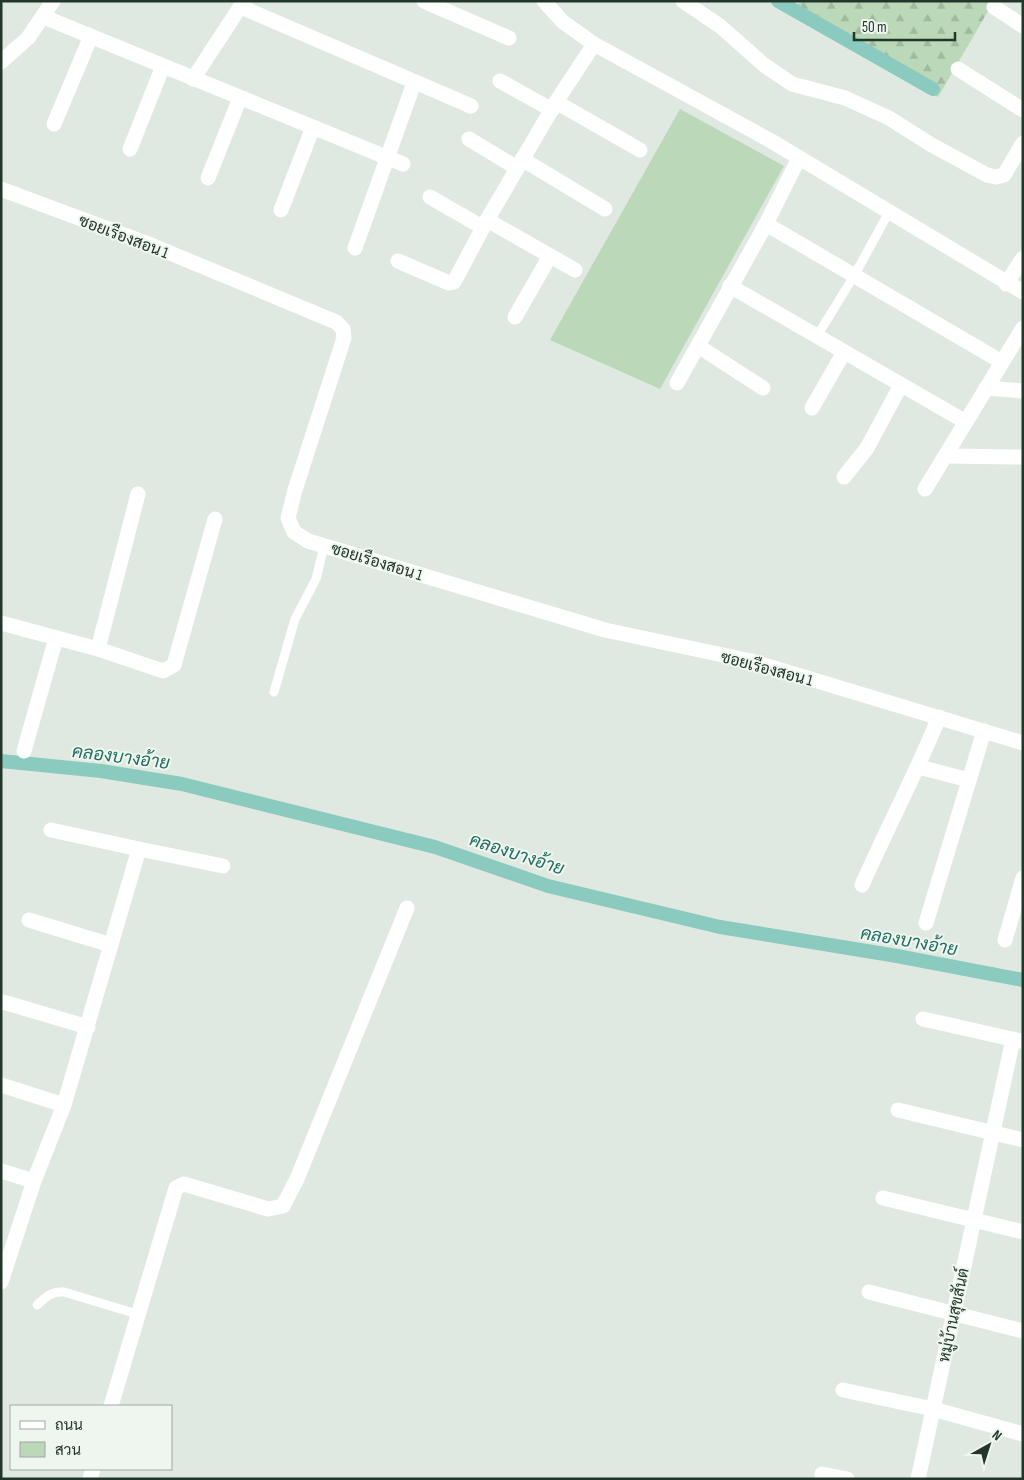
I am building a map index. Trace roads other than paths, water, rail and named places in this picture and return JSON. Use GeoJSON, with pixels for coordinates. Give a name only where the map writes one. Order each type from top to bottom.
{"type":"FeatureCollection","features":[{"type":"Feature","properties":{"kind":"street"},"geometry":{"type":"LineString","coordinates":[[1,62],[28,38],[44,17],[53,1]]}},
{"type":"Feature","properties":{"kind":"street"},"geometry":{"type":"LineString","coordinates":[[424,1],[510,38]]}},
{"type":"Feature","properties":{"kind":"street"},"geometry":{"type":"LineString","coordinates":[[544,1],[563,22],[594,44],[799,158],[1006,284],[1023,292]]}},
{"type":"Feature","properties":{"kind":"street"},"geometry":{"type":"LineString","coordinates":[[682,1],[720,26],[764,65],[792,84],[845,98],[889,118],[930,144],[987,175],[996,177],[1004,175],[1023,143]]}},
{"type":"Feature","properties":{"kind":"street"},"geometry":{"type":"LineString","coordinates":[[193,79],[242,4],[414,83],[471,106]]}},
{"type":"Feature","properties":{"kind":"street"},"geometry":{"type":"LineString","coordinates":[[994,7],[1023,26]]}},
{"type":"Feature","properties":{"kind":"street"},"geometry":{"type":"LineString","coordinates":[[44,17],[403,164]]}},
{"type":"Feature","properties":{"kind":"street"},"geometry":{"type":"LineString","coordinates":[[54,124],[91,36]]}},
{"type":"Feature","properties":{"kind":"street"},"geometry":{"type":"LineString","coordinates":[[398,261],[449,283],[454,282],[484,224],[554,106],[594,44]]}},
{"type":"Feature","properties":{"kind":"street"},"geometry":{"type":"LineString","coordinates":[[130,149],[163,66]]}},
{"type":"Feature","properties":{"kind":"street"},"geometry":{"type":"LineString","coordinates":[[958,69],[1023,110]]}},
{"type":"Feature","properties":{"kind":"street"},"geometry":{"type":"LineString","coordinates":[[500,81],[640,150]]}},
{"type":"Feature","properties":{"kind":"street"},"geometry":{"type":"LineString","coordinates":[[355,248],[414,83]]}},
{"type":"Feature","properties":{"kind":"street"},"geometry":{"type":"LineString","coordinates":[[208,178],[240,98]]}},
{"type":"Feature","properties":{"kind":"street"},"geometry":{"type":"LineString","coordinates":[[281,210],[313,127]]}},
{"type":"Feature","properties":{"kind":"street"},"geometry":{"type":"LineString","coordinates":[[469,139],[605,209]]}},
{"type":"Feature","properties":{"kind":"street"},"geometry":{"type":"LineString","coordinates":[[677,383],[766,224],[799,158]]}},
{"type":"Feature","properties":{"kind":"street","name":"ซอยเรืองสอน 1"},"geometry":{"type":"LineString","coordinates":[[1,189],[146,243],[336,322],[343,329],[344,338],[295,490],[288,518],[294,532],[308,541],[605,630],[751,661],[1023,743]]}},
{"type":"Feature","properties":{"kind":"street"},"geometry":{"type":"LineString","coordinates":[[430,198],[550,256],[574,270]]}},
{"type":"Feature","properties":{"kind":"street"},"geometry":{"type":"LineString","coordinates":[[766,224],[1002,362]]}},
{"type":"Feature","properties":{"kind":"street"},"geometry":{"type":"LineString","coordinates":[[515,317],[550,256]]}},
{"type":"Feature","properties":{"kind":"street"},"geometry":{"type":"LineString","coordinates":[[1006,284],[1023,258]]}},
{"type":"Feature","properties":{"kind":"street"},"geometry":{"type":"LineString","coordinates":[[730,286],[966,422]]}},
{"type":"Feature","properties":{"kind":"street"},"geometry":{"type":"LineString","coordinates":[[925,489],[1023,328]]}},
{"type":"Feature","properties":{"kind":"street"},"geometry":{"type":"LineString","coordinates":[[698,346],[763,388]]}},
{"type":"Feature","properties":{"kind":"street"},"geometry":{"type":"LineString","coordinates":[[812,408],[844,352]]}},
{"type":"Feature","properties":{"kind":"street"},"geometry":{"type":"LineString","coordinates":[[844,477],[867,448],[900,385]]}},
{"type":"Feature","properties":{"kind":"street"},"geometry":{"type":"LineString","coordinates":[[986,388],[1023,391]]}},
{"type":"Feature","properties":{"kind":"street"},"geometry":{"type":"LineString","coordinates":[[945,456],[1023,458]]}},
{"type":"Feature","properties":{"kind":"street"},"geometry":{"type":"LineString","coordinates":[[98,649],[138,494]]}},
{"type":"Feature","properties":{"kind":"street"},"geometry":{"type":"LineString","coordinates":[[1,623],[98,649],[163,671],[174,665],[215,519]]}},
{"type":"Feature","properties":{"kind":"street"},"geometry":{"type":"LineString","coordinates":[[24,750],[56,638]]}},
{"type":"Feature","properties":{"kind":"street"},"geometry":{"type":"LineString","coordinates":[[862,885],[883,838],[919,767],[939,717]]}},
{"type":"Feature","properties":{"kind":"street"},"geometry":{"type":"LineString","coordinates":[[926,923],[984,731]]}},
{"type":"Feature","properties":{"kind":"street"},"geometry":{"type":"LineString","coordinates":[[919,767],[969,780]]}},
{"type":"Feature","properties":{"kind":"street"},"geometry":{"type":"LineString","coordinates":[[51,830],[223,866]]}},
{"type":"Feature","properties":{"kind":"street"},"geometry":{"type":"LineString","coordinates":[[1,1282],[5,1261],[64,1105],[139,849]]}},
{"type":"Feature","properties":{"kind":"street"},"geometry":{"type":"LineString","coordinates":[[1005,940],[1023,878]]}},
{"type":"Feature","properties":{"kind":"street"},"geometry":{"type":"LineString","coordinates":[[111,1405],[174,1193],[179,1186],[184,1184],[268,1209],[283,1206],[297,1179],[407,908]]}},
{"type":"Feature","properties":{"kind":"street"},"geometry":{"type":"LineString","coordinates":[[30,920],[111,945]]}},
{"type":"Feature","properties":{"kind":"street"},"geometry":{"type":"LineString","coordinates":[[3,1002],[88,1027]]}},
{"type":"Feature","properties":{"kind":"street","name":"หมู่บ้านสุขสันต์"},"geometry":{"type":"LineString","coordinates":[[918,1479],[993,1132],[1018,1041],[923,1019]]}},
{"type":"Feature","properties":{"kind":"street"},"geometry":{"type":"LineString","coordinates":[[1,1085],[64,1105]]}},
{"type":"Feature","properties":{"kind":"street"},"geometry":{"type":"LineString","coordinates":[[898,1110],[1023,1140]]}},
{"type":"Feature","properties":{"kind":"street"},"geometry":{"type":"LineString","coordinates":[[1,1171],[34,1181]]}},
{"type":"Feature","properties":{"kind":"street"},"geometry":{"type":"LineString","coordinates":[[883,1198],[1023,1232]]}},
{"type":"Feature","properties":{"kind":"street"},"geometry":{"type":"LineString","coordinates":[[869,1292],[954,1312],[1023,1332]]}},
{"type":"Feature","properties":{"kind":"street"},"geometry":{"type":"LineString","coordinates":[[843,1390],[933,1409],[1023,1434]]}},
{"type":"Feature","properties":{"kind":"street"},"geometry":{"type":"LineString","coordinates":[[822,1474],[847,1479]]}},
{"type":"Feature","properties":{"kind":"lane"},"geometry":{"type":"LineString","coordinates":[[817,336],[854,276],[889,212]]}},
{"type":"Feature","properties":{"kind":"lane"},"geometry":{"type":"LineString","coordinates":[[274,692],[295,619],[316,580],[324,546]]}},
{"type":"Feature","properties":{"kind":"lane"},"geometry":{"type":"LineString","coordinates":[[37,1305],[48,1295],[55,1292],[64,1292],[138,1314]]}},
{"type":"Feature","properties":{"kind":"waterway"},"geometry":{"type":"LineString","coordinates":[[778,1],[933,89]]}},
{"type":"Feature","properties":{"kind":"waterway","name":"คลองบางอ้าย"},"geometry":{"type":"LineString","coordinates":[[1,761],[101,771],[182,784],[435,847],[548,886],[720,927],[897,956],[1023,980]]}}]}
